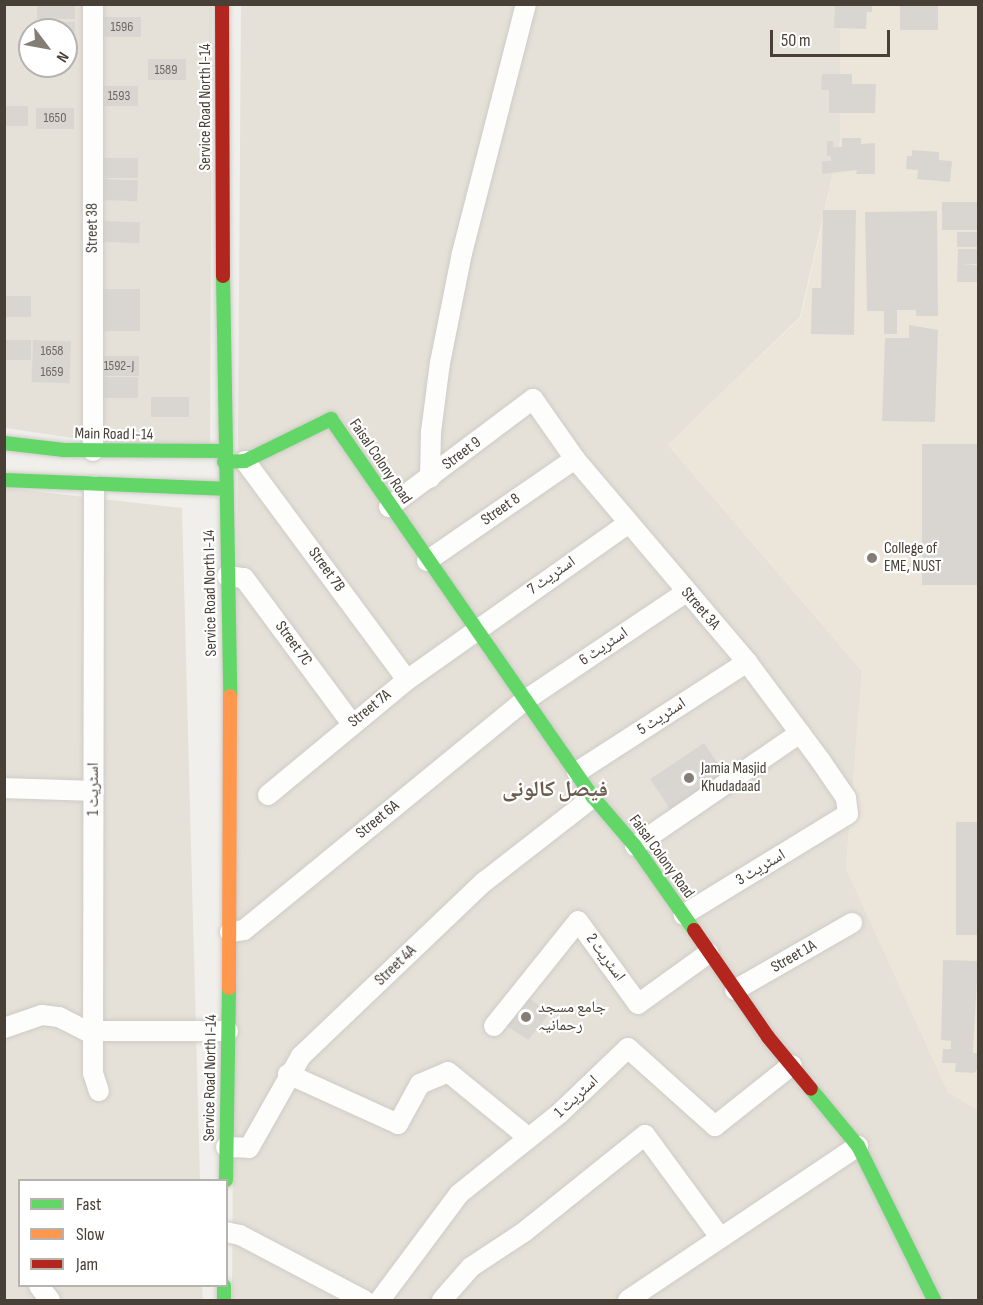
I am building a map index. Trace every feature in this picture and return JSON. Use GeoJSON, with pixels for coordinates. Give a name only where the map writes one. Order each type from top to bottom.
{"type":"FeatureCollection","features":[{"type":"Feature","properties":{"kind":"main road","name":"Service Road North I-14"},"geometry":{"type":"LineString","coordinates":[[222,4],[224,489],[232,791],[226,1179]]}},
{"type":"Feature","properties":{"kind":"main road","name":"Faisal Colony Road"},"geometry":{"type":"LineString","coordinates":[[224,457],[245,460],[331,419],[389,507],[593,797],[634,846],[735,990],[858,1146],[934,1300]]}},
{"type":"Feature","properties":{"kind":"main road","name":"Main Road I-14"},"geometry":{"type":"LineString","coordinates":[[4,443],[93,451],[132,469],[224,489]]}},
{"type":"Feature","properties":{"kind":"main road","name":"Main Road I-14"},"geometry":{"type":"LineString","coordinates":[[4,480],[94,486],[132,469],[224,457]]}},
{"type":"Feature","properties":{"kind":"street","name":"Street 38"},"geometry":{"type":"LineString","coordinates":[[93,4],[93,451]]}},
{"type":"Feature","properties":{"kind":"street"},"geometry":{"type":"LineString","coordinates":[[430,478],[431,432],[440,363],[459,264],[526,4]]}},
{"type":"Feature","properties":{"kind":"street","name":"Street 9"},"geometry":{"type":"LineString","coordinates":[[389,507],[533,399]]}},
{"type":"Feature","properties":{"kind":"street","name":"Street 3A"},"geometry":{"type":"LineString","coordinates":[[533,399],[574,459],[685,593],[747,662],[800,733],[846,798],[848,814],[839,821]]}},
{"type":"Feature","properties":{"kind":"street","name":"Street 8"},"geometry":{"type":"LineString","coordinates":[[428,561],[574,459]]}},
{"type":"Feature","properties":{"kind":"street","name":"Street 7B"},"geometry":{"type":"LineString","coordinates":[[245,460],[407,680]]}},
{"type":"Feature","properties":{"kind":"street","name":"اسٹریٹ 1"},"geometry":{"type":"LineString","coordinates":[[94,486],[93,1073],[99,1091]]}},
{"type":"Feature","properties":{"kind":"street","name":"اسٹریٹ 7"},"geometry":{"type":"LineString","coordinates":[[476,629],[627,524]]}},
{"type":"Feature","properties":{"kind":"street","name":"Street 7C"},"geometry":{"type":"LineString","coordinates":[[227,576],[244,578],[352,724]]}},
{"type":"Feature","properties":{"kind":"street","name":"اسٹریٹ 6"},"geometry":{"type":"LineString","coordinates":[[524,701],[685,593]]}},
{"type":"Feature","properties":{"kind":"street","name":"Street 7A"},"geometry":{"type":"LineString","coordinates":[[268,795],[407,680],[476,629]]}},
{"type":"Feature","properties":{"kind":"street","name":"اسٹریٹ 5"},"geometry":{"type":"LineString","coordinates":[[576,772],[747,662]]}},
{"type":"Feature","properties":{"kind":"street","name":"Street 6A"},"geometry":{"type":"LineString","coordinates":[[230,932],[244,930],[524,701]]}},
{"type":"Feature","properties":{"kind":"street"},"geometry":{"type":"LineString","coordinates":[[634,846],[800,733]]}},
{"type":"Feature","properties":{"kind":"street"},"geometry":{"type":"LineString","coordinates":[[4,789],[94,791]]}},
{"type":"Feature","properties":{"kind":"street","name":"Street 4A"},"geometry":{"type":"LineString","coordinates":[[226,1147],[249,1148],[288,1074],[317,1040],[475,890],[593,797]]}},
{"type":"Feature","properties":{"kind":"street","name":"اسٹریٹ 3"},"geometry":{"type":"LineString","coordinates":[[683,915],[839,821]]}},
{"type":"Feature","properties":{"kind":"street","name":"اسٹریٹ 2"},"geometry":{"type":"LineString","coordinates":[[494,1026],[578,921],[638,1004],[709,953]]}},
{"type":"Feature","properties":{"kind":"street","name":"Street 1A"},"geometry":{"type":"LineString","coordinates":[[735,990],[852,924]]}},
{"type":"Feature","properties":{"kind":"street"},"geometry":{"type":"LineString","coordinates":[[4,1028],[42,1016],[59,1017],[87,1030],[228,1031]]}},
{"type":"Feature","properties":{"kind":"street","name":"اسٹریٹ 1"},"geometry":{"type":"LineString","coordinates":[[380,1300],[459,1194],[529,1138],[628,1048],[715,1126],[792,1065]]}},
{"type":"Feature","properties":{"kind":"street"},"geometry":{"type":"LineString","coordinates":[[288,1074],[398,1124],[420,1084],[448,1072],[529,1138]]}},
{"type":"Feature","properties":{"kind":"street"},"geometry":{"type":"LineString","coordinates":[[442,1300],[471,1267],[524,1232],[645,1135],[720,1237]]}},
{"type":"Feature","properties":{"kind":"street"},"geometry":{"type":"LineString","coordinates":[[628,1300],[858,1146]]}},
{"type":"Feature","properties":{"kind":"street"},"geometry":{"type":"LineString","coordinates":[[228,1232],[240,1235],[364,1300]]}},
{"type":"Feature","properties":{"kind":"street"},"geometry":{"type":"LineString","coordinates":[[40,1287],[50,1300]]}},
{"type":"Feature","properties":{"kind":"shaded area"},"geometry":{"type":"Polygon","coordinates":[[[4,5],[212,5],[210,458],[5,428],[4,5]]]}},
{"type":"Feature","properties":{"kind":"shaded area","name":"فیصل کالونی"},"geometry":{"type":"Polygon","coordinates":[[[241,5],[840,5],[840,142],[800,317],[668,445],[862,671],[846,868],[948,1092],[978,1110],[978,1300],[232,1300],[241,5]]]}},
{"type":"Feature","properties":{"kind":"shaded area","name":"College of EME, NUST"},"geometry":{"type":"Polygon","coordinates":[[[840,5],[978,5],[978,1110],[948,1092],[846,868],[862,671],[668,445],[801,317],[840,142],[840,5]]]}},
{"type":"Feature","properties":{"kind":"shaded area"},"geometry":{"type":"Polygon","coordinates":[[[5,488],[182,508],[200,1179],[18,1179],[18,1287],[202,1287],[203,1300],[5,1300],[5,488]]]}},
{"type":"Feature","properties":{"kind":"building"},"geometry":{"type":"Polygon","coordinates":[[[37,4],[75,4],[75,18],[37,18],[37,4]]]}},
{"type":"Feature","properties":{"kind":"building"},"geometry":{"type":"Polygon","coordinates":[[[835,4],[872,4],[872,12],[867,12],[866,29],[834,28],[835,4]]]}},
{"type":"Feature","properties":{"kind":"building"},"geometry":{"type":"Polygon","coordinates":[[[900,4],[938,4],[938,30],[900,30],[900,4]]]}},
{"type":"Feature","properties":{"kind":"building"},"geometry":{"type":"Polygon","coordinates":[[[103,17],[141,17],[141,37],[103,37],[103,17]]]}},
{"type":"Feature","properties":{"kind":"building"},"geometry":{"type":"Polygon","coordinates":[[[148,59],[186,59],[186,80],[148,80],[148,59]]]}},
{"type":"Feature","properties":{"kind":"building"},"geometry":{"type":"Polygon","coordinates":[[[822,74],[852,74],[852,84],[876,84],[875,113],[829,113],[829,90],[821,90],[822,74]]]}},
{"type":"Feature","properties":{"kind":"building"},"geometry":{"type":"Polygon","coordinates":[[[100,86],[138,86],[138,106],[100,106],[100,86]]]}},
{"type":"Feature","properties":{"kind":"building"},"geometry":{"type":"Polygon","coordinates":[[[4,106],[28,106],[28,126],[4,126],[4,106]]]}},
{"type":"Feature","properties":{"kind":"building"},"geometry":{"type":"Polygon","coordinates":[[[36,108],[74,108],[74,129],[36,129],[36,108]]]}},
{"type":"Feature","properties":{"kind":"building"},"geometry":{"type":"Polygon","coordinates":[[[842,138],[861,138],[861,144],[875,143],[875,174],[856,174],[857,170],[822,174],[822,161],[831,161],[831,156],[827,156],[827,141],[833,141],[833,147],[842,147],[842,138]]]}},
{"type":"Feature","properties":{"kind":"building"},"geometry":{"type":"Polygon","coordinates":[[[912,150],[939,152],[939,160],[952,161],[950,182],[917,179],[918,170],[906,169],[907,156],[912,156],[912,150]]]}},
{"type":"Feature","properties":{"kind":"building"},"geometry":{"type":"Polygon","coordinates":[[[100,158],[138,158],[138,178],[100,178],[100,158]]]}},
{"type":"Feature","properties":{"kind":"building"},"geometry":{"type":"Polygon","coordinates":[[[100,179],[138,180],[137,201],[99,200],[100,179]]]}},
{"type":"Feature","properties":{"kind":"building"},"geometry":{"type":"Polygon","coordinates":[[[942,202],[978,202],[978,230],[942,230],[942,202]]]}},
{"type":"Feature","properties":{"kind":"building"},"geometry":{"type":"Polygon","coordinates":[[[823,210],[856,210],[854,335],[811,334],[812,288],[821,288],[823,210]]]}},
{"type":"Feature","properties":{"kind":"building"},"geometry":{"type":"Polygon","coordinates":[[[937,211],[938,316],[916,316],[916,310],[897,310],[897,334],[884,334],[884,311],[867,311],[865,212],[937,211]]]}},
{"type":"Feature","properties":{"kind":"building"},"geometry":{"type":"Polygon","coordinates":[[[102,221],[140,222],[139,243],[101,242],[102,221]]]}},
{"type":"Feature","properties":{"kind":"building"},"geometry":{"type":"Polygon","coordinates":[[[957,232],[978,232],[978,247],[957,247],[957,232]]]}},
{"type":"Feature","properties":{"kind":"building"},"geometry":{"type":"Polygon","coordinates":[[[958,249],[978,249],[978,264],[961,265],[978,265],[978,282],[957,282],[958,249]]]}},
{"type":"Feature","properties":{"kind":"building"},"geometry":{"type":"Polygon","coordinates":[[[102,289],[140,289],[140,331],[102,331],[102,289]]]}},
{"type":"Feature","properties":{"kind":"building"},"geometry":{"type":"Polygon","coordinates":[[[5,296],[31,296],[31,317],[5,317],[5,296]]]}},
{"type":"Feature","properties":{"kind":"building"},"geometry":{"type":"Polygon","coordinates":[[[909,325],[938,330],[935,422],[882,421],[885,338],[909,338],[909,325]]]}},
{"type":"Feature","properties":{"kind":"building"},"geometry":{"type":"Polygon","coordinates":[[[4,340],[31,340],[31,360],[4,360],[4,340]]]}},
{"type":"Feature","properties":{"kind":"building"},"geometry":{"type":"Polygon","coordinates":[[[33,340],[71,341],[70,383],[32,382],[33,340]]]}},
{"type":"Feature","properties":{"kind":"building"},"geometry":{"type":"Polygon","coordinates":[[[101,356],[139,356],[139,376],[101,376],[101,356]]]}},
{"type":"Feature","properties":{"kind":"building"},"geometry":{"type":"Polygon","coordinates":[[[100,377],[138,377],[138,398],[100,398],[100,377]]]}},
{"type":"Feature","properties":{"kind":"building"},"geometry":{"type":"Polygon","coordinates":[[[151,397],[189,397],[189,417],[151,417],[151,397]]]}},
{"type":"Feature","properties":{"kind":"building"},"geometry":{"type":"Polygon","coordinates":[[[922,444],[978,444],[978,585],[922,585],[922,444]]]}},
{"type":"Feature","properties":{"kind":"building","name":"Jamia Masjid Khudadaad"},"geometry":{"type":"Polygon","coordinates":[[[704,743],[727,777],[673,813],[650,779],[704,743]]]}},
{"type":"Feature","properties":{"kind":"building"},"geometry":{"type":"Polygon","coordinates":[[[956,822],[978,822],[978,935],[956,935],[956,822]]]}},
{"type":"Feature","properties":{"kind":"building"},"geometry":{"type":"Polygon","coordinates":[[[943,960],[978,961],[973,1053],[978,1053],[978,1069],[974,1073],[955,1072],[956,1063],[942,1063],[943,1049],[951,1049],[951,1041],[941,1040],[943,960]]]}},
{"type":"Feature","properties":{"kind":"building","name":"جامع مسجد رحمانیہ"},"geometry":{"type":"Polygon","coordinates":[[[524,995],[550,1013],[528,1040],[501,1022],[524,995]]]}},
{"type":"Feature","properties":{"kind":"traffic: fast"},"geometry":{"type":"LineString","coordinates":[[223,276],[230,696]]}},
{"type":"Feature","properties":{"kind":"traffic: fast"},"geometry":{"type":"LineString","coordinates":[[224,462],[245,461],[331,419],[593,797],[635,846],[694,930]]}},
{"type":"Feature","properties":{"kind":"traffic: fast"},"geometry":{"type":"LineString","coordinates":[[4,443],[64,450],[224,451]]}},
{"type":"Feature","properties":{"kind":"traffic: fast"},"geometry":{"type":"LineString","coordinates":[[4,480],[224,489]]}},
{"type":"Feature","properties":{"kind":"traffic: fast"},"geometry":{"type":"LineString","coordinates":[[226,1179],[229,988]]}},
{"type":"Feature","properties":{"kind":"traffic: fast"},"geometry":{"type":"LineString","coordinates":[[811,1089],[858,1146],[934,1300]]}},
{"type":"Feature","properties":{"kind":"traffic: fast"},"geometry":{"type":"LineString","coordinates":[[224,1287],[224,1300]]}},
{"type":"Feature","properties":{"kind":"traffic: slow"},"geometry":{"type":"LineString","coordinates":[[229,988],[230,696]]}},
{"type":"Feature","properties":{"kind":"traffic: jam"},"geometry":{"type":"LineString","coordinates":[[222,4],[223,276]]}},
{"type":"Feature","properties":{"kind":"traffic: jam"},"geometry":{"type":"LineString","coordinates":[[694,930],[768,1037],[811,1089]]}},
{"type":"Feature","properties":{"kind":"place","name":"College of EME, NUST"},"geometry":{"type":"Point","coordinates":[872,558]}},
{"type":"Feature","properties":{"kind":"place","name":"Jamia Masjid Khudadaad"},"geometry":{"type":"Point","coordinates":[689,778]}},
{"type":"Feature","properties":{"kind":"place","name":"جامع مسجد رحمانیہ"},"geometry":{"type":"Point","coordinates":[526,1017]}},
{"type":"Feature","properties":{"kind":"district","name":"فیصل کالونی"},"geometry":{"type":"Point","coordinates":[555,790]}}]}
